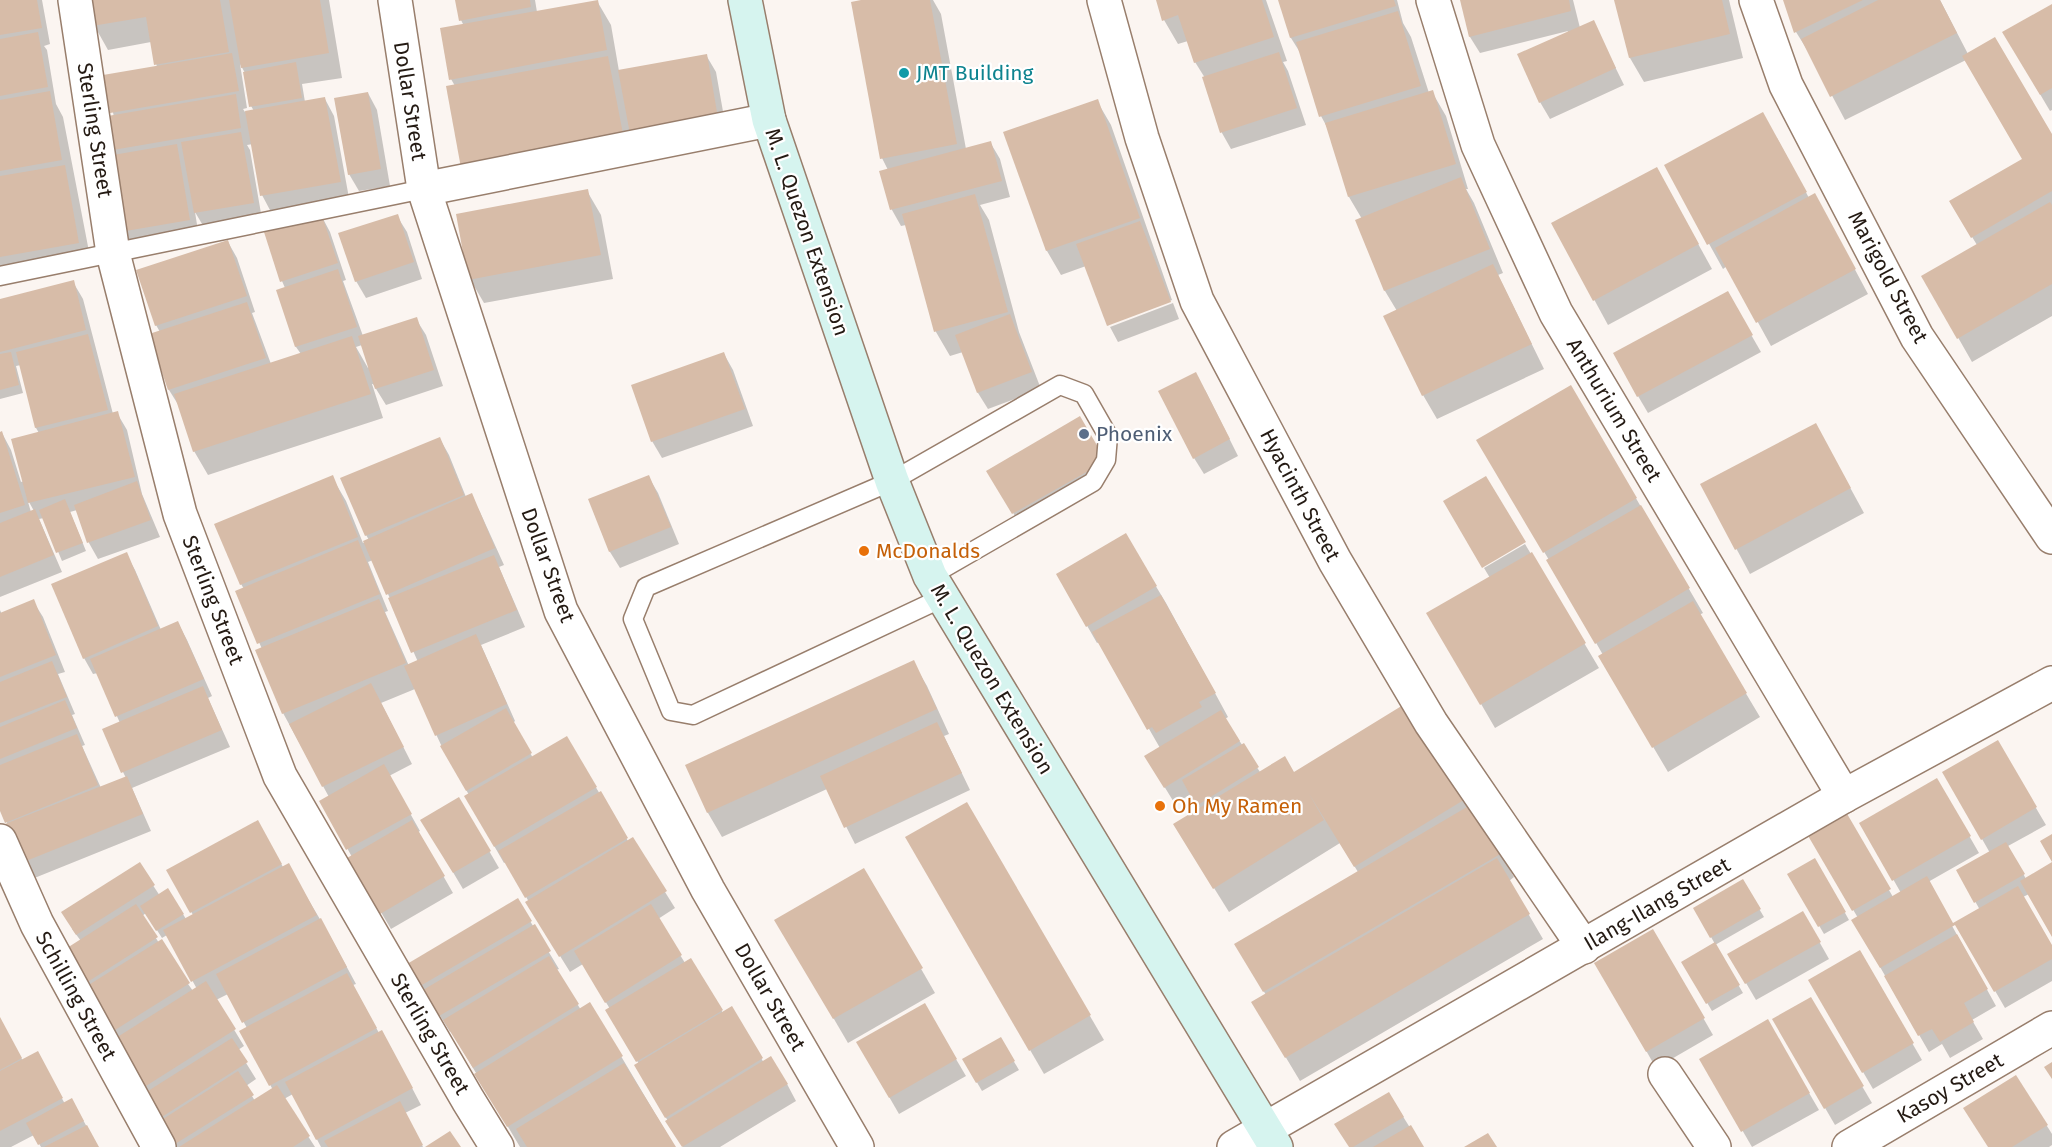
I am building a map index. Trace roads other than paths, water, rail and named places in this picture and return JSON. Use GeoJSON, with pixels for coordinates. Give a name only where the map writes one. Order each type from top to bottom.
{"type":"FeatureCollection","features":[{"type":"Feature","properties":{"kind":"main road","name":"M. L. Quezon Extension"},"geometry":{"type":"LineString","coordinates":[[745,0],[769,120],[892,481],[936,587],[1270,1138]]}},
{"type":"Feature","properties":{"kind":"street","name":"Sterling Street"},"geometry":{"type":"LineString","coordinates":[[75,0],[113,253],[180,514],[280,776],[497,1147]]}},
{"type":"Feature","properties":{"kind":"street","name":"Dollar Street"},"geometry":{"type":"LineString","coordinates":[[395,0],[424,189],[561,611],[708,890],[857,1147]]}},
{"type":"Feature","properties":{"kind":"street","name":"Hyacinth Street"},"geometry":{"type":"LineString","coordinates":[[1104,0],[1142,138],[1197,301],[1335,561],[1431,723],[1584,947]]}},
{"type":"Feature","properties":{"kind":"street","name":"Anthurium Street"},"geometry":{"type":"LineString","coordinates":[[1433,0],[1478,145],[1556,313],[1844,796]]}},
{"type":"Feature","properties":{"kind":"street","name":"Marigold Street"},"geometry":{"type":"LineString","coordinates":[[1756,0],[1786,85],[1917,337],[2052,537]]}},
{"type":"Feature","properties":{"kind":"street"},"geometry":{"type":"LineString","coordinates":[[424,189],[769,120]]}},
{"type":"Feature","properties":{"kind":"street","name":"Ilang-Ilang Street"},"geometry":{"type":"LineString","coordinates":[[1234,1147],[1270,1138],[1584,947],[1844,796],[2052,683]]}},
{"type":"Feature","properties":{"kind":"street","name":"Schilling Street"},"geometry":{"type":"LineString","coordinates":[[0,841],[37,924],[159,1147]]}},
{"type":"Feature","properties":{"kind":"street","name":"Kasoy Street"},"geometry":{"type":"LineString","coordinates":[[1849,1147],[2052,1028]]}},
{"type":"Feature","properties":{"kind":"street"},"geometry":{"type":"LineString","coordinates":[[1665,1074],[1714,1147]]}},
{"type":"Feature","properties":{"kind":"lane"},"geometry":{"type":"LineString","coordinates":[[0,276],[424,189]]}},
{"type":"Feature","properties":{"kind":"lane"},"geometry":{"type":"LineString","coordinates":[[1060,386],[1084,394],[1108,436],[1107,460],[1093,482],[936,587],[693,715],[671,711],[633,619],[646,587],[892,481],[1060,386]]}},
{"type":"Feature","properties":{"kind":"place","name":"JMT Building"},"geometry":{"type":"Point","coordinates":[904,73]}},
{"type":"Feature","properties":{"kind":"place","name":"Phoenix"},"geometry":{"type":"Point","coordinates":[1084,434]}},
{"type":"Feature","properties":{"kind":"place","name":"McDonalds"},"geometry":{"type":"Point","coordinates":[864,551]}},
{"type":"Feature","properties":{"kind":"place","name":"Oh My Ramen"},"geometry":{"type":"Point","coordinates":[1160,806]}}]}
